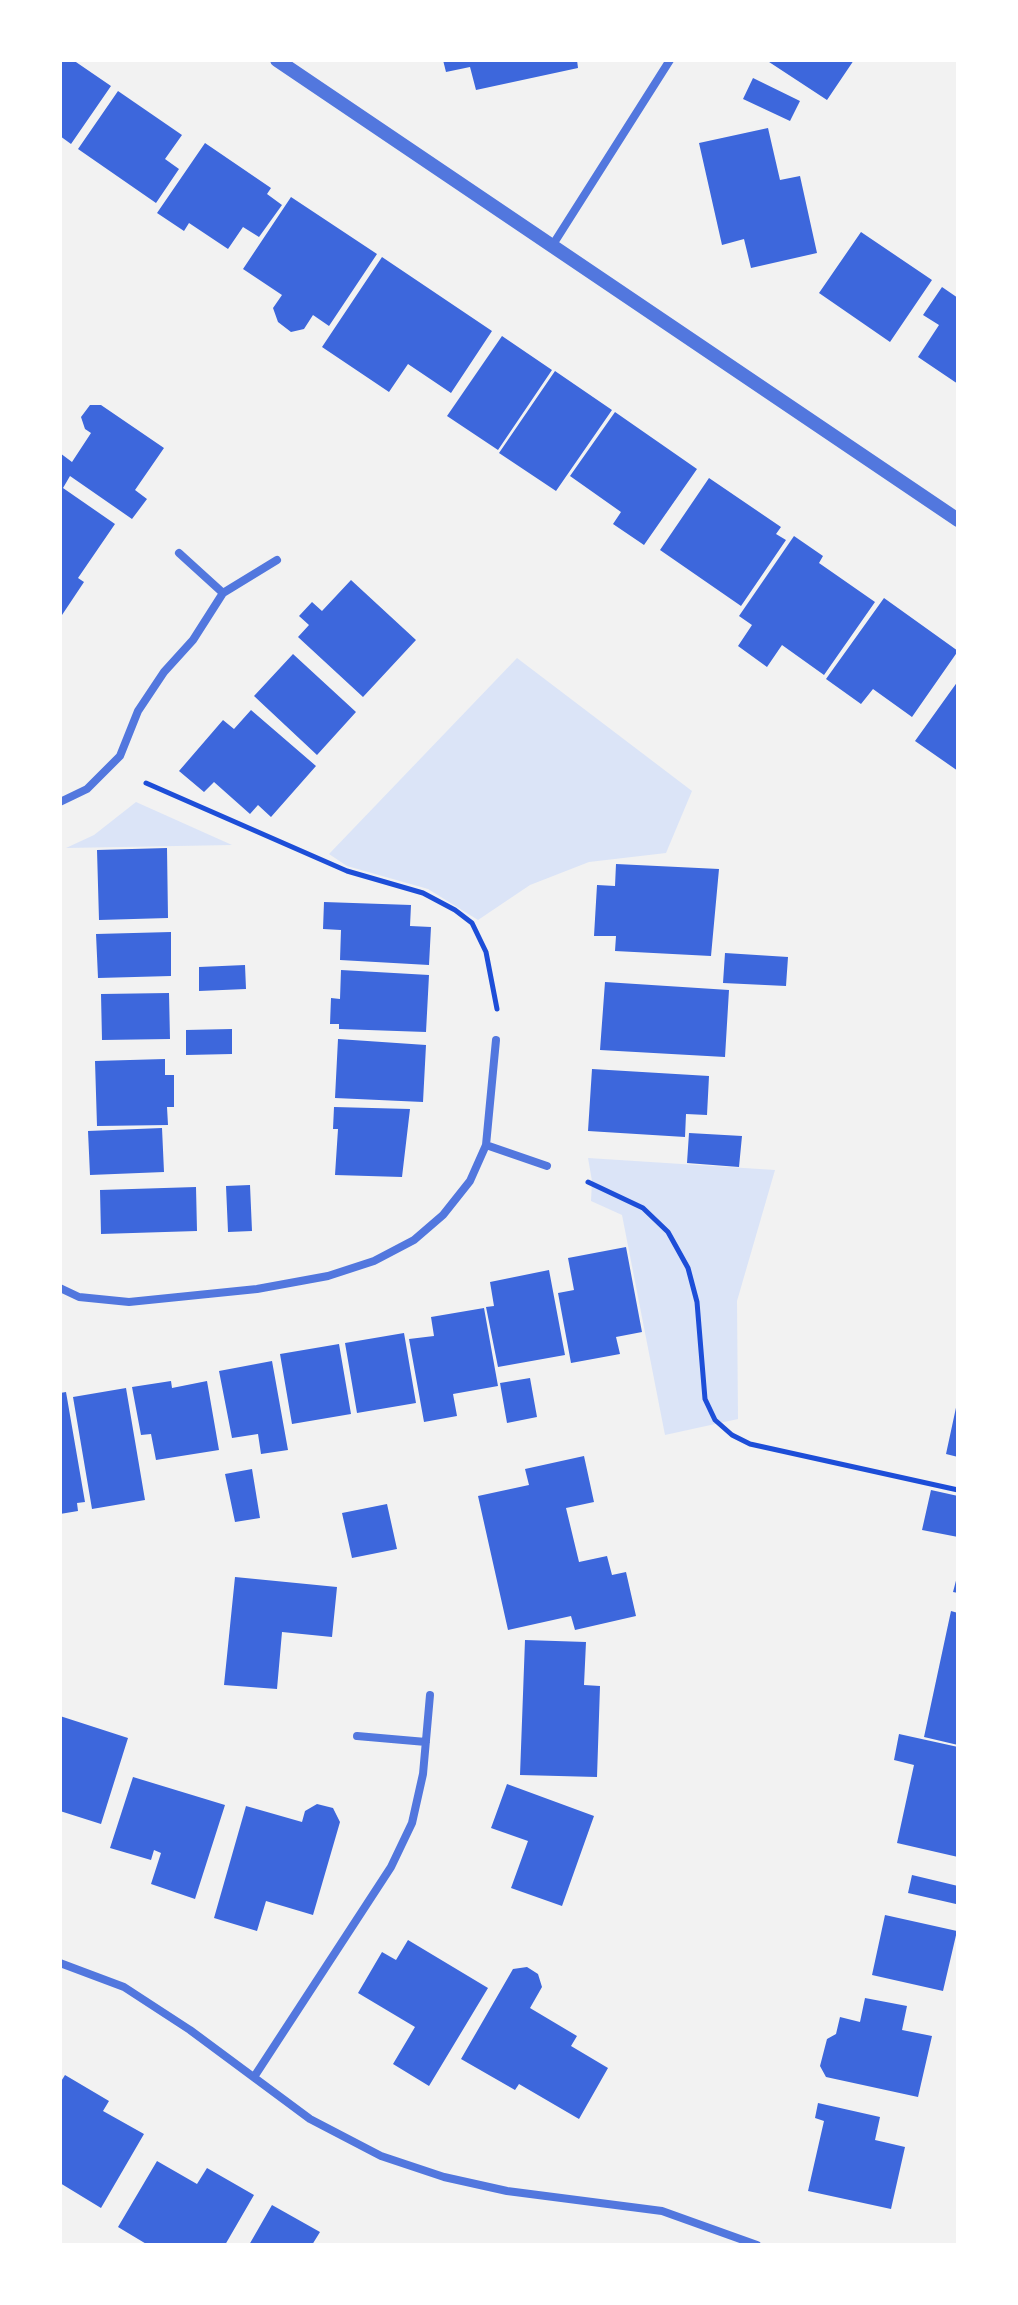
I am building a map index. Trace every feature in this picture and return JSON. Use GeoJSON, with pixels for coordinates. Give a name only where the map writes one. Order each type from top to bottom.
{"type":"FeatureCollection","features":[{"type":"Feature","properties":{"kind":"street"},"geometry":{"type":"LineString","coordinates":[[277,60],[958,520]]}},
{"type":"Feature","properties":{"kind":"street"},"geometry":{"type":"LineString","coordinates":[[552,246],[670,60]]}},
{"type":"Feature","properties":{"kind":"street"},"geometry":{"type":"LineString","coordinates":[[179,553],[223,593]]}},
{"type":"Feature","properties":{"kind":"street"},"geometry":{"type":"LineString","coordinates":[[60,802],[87,789],[120,756],[138,711],[164,672],[193,640],[223,593],[277,560]]}},
{"type":"Feature","properties":{"kind":"street"},"geometry":{"type":"LineString","coordinates":[[60,1288],[79,1297],[129,1302],[257,1289],[328,1276],[374,1261],[414,1240],[443,1215],[470,1181],[486,1145],[496,1040]]}},
{"type":"Feature","properties":{"kind":"street"},"geometry":{"type":"LineString","coordinates":[[486,1145],[547,1166]]}},
{"type":"Feature","properties":{"kind":"street"},"geometry":{"type":"LineString","coordinates":[[254,2077],[391,1867],[412,1823],[426,1742],[430,1695]]}},
{"type":"Feature","properties":{"kind":"street"},"geometry":{"type":"LineString","coordinates":[[357,1736],[426,1742]]}},
{"type":"Feature","properties":{"kind":"street"},"geometry":{"type":"LineString","coordinates":[[60,1963],[124,1987],[310,2119],[381,2156],[444,2177],[507,2191],[662,2211],[757,2245]]}},
{"type":"Feature","properties":{"kind":"path"},"geometry":{"type":"LineString","coordinates":[[146,783],[347,871],[423,893],[455,910],[472,923],[486,952],[497,1011]]}},
{"type":"Feature","properties":{"kind":"path"},"geometry":{"type":"LineString","coordinates":[[588,1182],[643,1208],[668,1232],[688,1268],[697,1302],[705,1399],[715,1420],[732,1435],[750,1444],[958,1490]]}},
{"type":"Feature","properties":{"kind":"shaded area"},"geometry":{"type":"Polygon","coordinates":[[[517,658],[692,791],[666,853],[589,862],[530,885],[478,920],[428,889],[347,866],[329,854],[517,658]]]}},
{"type":"Feature","properties":{"kind":"shaded area"},"geometry":{"type":"Polygon","coordinates":[[[136,802],[232,845],[66,848],[94,835],[136,802]]]}},
{"type":"Feature","properties":{"kind":"shaded area"},"geometry":{"type":"Polygon","coordinates":[[[588,1158],[775,1170],[737,1301],[738,1419],[665,1435],[622,1215],[591,1201],[588,1158]]]}},
{"type":"Feature","properties":{"kind":"building"},"geometry":{"type":"Polygon","coordinates":[[[60,60],[73,60],[111,86],[71,144],[60,136],[60,60]]]}},
{"type":"Feature","properties":{"kind":"building"},"geometry":{"type":"Polygon","coordinates":[[[443,60],[577,60],[578,68],[476,90],[470,67],[446,72],[443,60]]]}},
{"type":"Feature","properties":{"kind":"building"},"geometry":{"type":"Polygon","coordinates":[[[766,60],[854,60],[827,100],[766,60]]]}},
{"type":"Feature","properties":{"kind":"building"},"geometry":{"type":"Polygon","coordinates":[[[753,78],[800,101],[790,121],[743,99],[753,78]]]}},
{"type":"Feature","properties":{"kind":"building"},"geometry":{"type":"Polygon","coordinates":[[[118,91],[182,135],[165,159],[179,169],[156,203],[78,149],[118,91]]]}},
{"type":"Feature","properties":{"kind":"building"},"geometry":{"type":"Polygon","coordinates":[[[768,128],[780,180],[800,176],[817,253],[751,268],[744,239],[722,245],[699,143],[768,128]]]}},
{"type":"Feature","properties":{"kind":"building"},"geometry":{"type":"Polygon","coordinates":[[[205,143],[271,188],[267,194],[282,205],[259,237],[243,227],[228,249],[189,223],[184,231],[157,213],[205,143]]]}},
{"type":"Feature","properties":{"kind":"building"},"geometry":{"type":"Polygon","coordinates":[[[291,197],[377,254],[329,326],[313,315],[304,329],[291,332],[278,322],[273,308],[282,295],[243,269],[291,197]]]}},
{"type":"Feature","properties":{"kind":"building"},"geometry":{"type":"Polygon","coordinates":[[[861,232],[932,280],[890,342],[819,293],[861,232]]]}},
{"type":"Feature","properties":{"kind":"building"},"geometry":{"type":"Polygon","coordinates":[[[382,257],[492,331],[451,393],[408,364],[389,392],[322,347],[382,257]]]}},
{"type":"Feature","properties":{"kind":"building"},"geometry":{"type":"Polygon","coordinates":[[[942,287],[958,298],[958,384],[918,357],[939,325],[923,315],[942,287]]]}},
{"type":"Feature","properties":{"kind":"building"},"geometry":{"type":"Polygon","coordinates":[[[502,336],[552,370],[498,450],[447,416],[502,336]]]}},
{"type":"Feature","properties":{"kind":"building"},"geometry":{"type":"Polygon","coordinates":[[[555,371],[612,410],[556,491],[499,453],[555,371]]]}},
{"type":"Feature","properties":{"kind":"building"},"geometry":{"type":"Polygon","coordinates":[[[90,405],[101,405],[164,448],[135,490],[147,499],[132,519],[70,476],[63,488],[115,524],[78,578],[84,582],[62,615],[60,453],[72,462],[91,433],[85,429],[81,417],[90,405]]]}},
{"type":"Feature","properties":{"kind":"building"},"geometry":{"type":"Polygon","coordinates":[[[615,412],[697,469],[644,545],[613,524],[621,512],[570,476],[615,412]]]}},
{"type":"Feature","properties":{"kind":"building"},"geometry":{"type":"Polygon","coordinates":[[[709,478],[781,527],[776,534],[786,540],[741,606],[660,550],[709,478]]]}},
{"type":"Feature","properties":{"kind":"building"},"geometry":{"type":"Polygon","coordinates":[[[794,536],[823,556],[819,563],[875,602],[824,675],[782,645],[767,667],[738,646],[752,625],[739,616],[794,536]]]}},
{"type":"Feature","properties":{"kind":"building"},"geometry":{"type":"Polygon","coordinates":[[[351,580],[416,640],[363,697],[298,637],[309,625],[299,616],[312,602],[322,611],[351,580]]]}},
{"type":"Feature","properties":{"kind":"building"},"geometry":{"type":"Polygon","coordinates":[[[884,598],[958,651],[912,717],[873,689],[861,704],[826,679],[884,598]]]}},
{"type":"Feature","properties":{"kind":"building"},"geometry":{"type":"Polygon","coordinates":[[[293,654],[356,712],[317,755],[254,696],[293,654]]]}},
{"type":"Feature","properties":{"kind":"building"},"geometry":{"type":"Polygon","coordinates":[[[958,681],[958,771],[915,741],[958,681]]]}},
{"type":"Feature","properties":{"kind":"building"},"geometry":{"type":"Polygon","coordinates":[[[251,710],[316,766],[271,817],[258,805],[250,814],[214,782],[204,792],[179,771],[223,720],[234,729],[251,710]]]}},
{"type":"Feature","properties":{"kind":"building"},"geometry":{"type":"Polygon","coordinates":[[[167,848],[168,918],[99,920],[97,850],[167,848]]]}},
{"type":"Feature","properties":{"kind":"building"},"geometry":{"type":"Polygon","coordinates":[[[616,864],[719,869],[711,956],[615,951],[616,936],[594,936],[597,885],[615,886],[616,864]]]}},
{"type":"Feature","properties":{"kind":"building"},"geometry":{"type":"Polygon","coordinates":[[[324,902],[411,905],[410,926],[431,927],[429,965],[340,960],[341,930],[323,929],[324,902]]]}},
{"type":"Feature","properties":{"kind":"building"},"geometry":{"type":"Polygon","coordinates":[[[171,932],[171,976],[98,978],[96,934],[171,932]]]}},
{"type":"Feature","properties":{"kind":"building"},"geometry":{"type":"Polygon","coordinates":[[[725,953],[788,957],[786,986],[723,983],[725,953]]]}},
{"type":"Feature","properties":{"kind":"building"},"geometry":{"type":"Polygon","coordinates":[[[245,965],[246,989],[199,991],[199,967],[245,965]]]}},
{"type":"Feature","properties":{"kind":"building"},"geometry":{"type":"Polygon","coordinates":[[[341,970],[429,975],[426,1032],[339,1029],[339,1024],[330,1024],[331,998],[340,999],[341,970]]]}},
{"type":"Feature","properties":{"kind":"building"},"geometry":{"type":"Polygon","coordinates":[[[605,982],[729,990],[725,1057],[600,1050],[605,982]]]}},
{"type":"Feature","properties":{"kind":"building"},"geometry":{"type":"Polygon","coordinates":[[[169,993],[170,1039],[102,1040],[101,994],[169,993]]]}},
{"type":"Feature","properties":{"kind":"building"},"geometry":{"type":"Polygon","coordinates":[[[232,1029],[232,1054],[186,1055],[186,1030],[232,1029]]]}},
{"type":"Feature","properties":{"kind":"building"},"geometry":{"type":"Polygon","coordinates":[[[338,1039],[426,1045],[423,1102],[335,1098],[338,1039]]]}},
{"type":"Feature","properties":{"kind":"building"},"geometry":{"type":"Polygon","coordinates":[[[165,1059],[165,1075],[174,1075],[174,1107],[167,1107],[168,1125],[97,1126],[95,1061],[165,1059]]]}},
{"type":"Feature","properties":{"kind":"building"},"geometry":{"type":"Polygon","coordinates":[[[592,1069],[709,1076],[707,1115],[686,1114],[685,1137],[588,1131],[592,1069]]]}},
{"type":"Feature","properties":{"kind":"building"},"geometry":{"type":"Polygon","coordinates":[[[334,1107],[410,1109],[402,1177],[335,1175],[338,1129],[333,1129],[334,1107]]]}},
{"type":"Feature","properties":{"kind":"building"},"geometry":{"type":"Polygon","coordinates":[[[162,1128],[164,1172],[90,1175],[88,1131],[162,1128]]]}},
{"type":"Feature","properties":{"kind":"building"},"geometry":{"type":"Polygon","coordinates":[[[689,1133],[742,1136],[739,1167],[687,1163],[689,1133]]]}},
{"type":"Feature","properties":{"kind":"building"},"geometry":{"type":"Polygon","coordinates":[[[250,1185],[252,1231],[228,1232],[226,1186],[250,1185]]]}},
{"type":"Feature","properties":{"kind":"building"},"geometry":{"type":"Polygon","coordinates":[[[196,1187],[197,1231],[101,1234],[100,1190],[196,1187]]]}},
{"type":"Feature","properties":{"kind":"building"},"geometry":{"type":"Polygon","coordinates":[[[626,1247],[642,1332],[616,1337],[620,1354],[571,1363],[558,1293],[574,1290],[568,1258],[626,1247]]]}},
{"type":"Feature","properties":{"kind":"building"},"geometry":{"type":"Polygon","coordinates":[[[549,1270],[565,1355],[498,1367],[486,1307],[494,1306],[490,1282],[549,1270]]]}},
{"type":"Feature","properties":{"kind":"building"},"geometry":{"type":"Polygon","coordinates":[[[484,1308],[498,1386],[453,1394],[457,1416],[424,1422],[409,1339],[434,1336],[431,1317],[484,1308]]]}},
{"type":"Feature","properties":{"kind":"building"},"geometry":{"type":"Polygon","coordinates":[[[404,1333],[416,1403],[357,1413],[345,1343],[404,1333]]]}},
{"type":"Feature","properties":{"kind":"building"},"geometry":{"type":"Polygon","coordinates":[[[339,1344],[351,1414],[292,1424],[280,1354],[339,1344]]]}},
{"type":"Feature","properties":{"kind":"building"},"geometry":{"type":"Polygon","coordinates":[[[272,1361],[288,1450],[261,1454],[258,1434],[232,1438],[219,1371],[272,1361]]]}},
{"type":"Feature","properties":{"kind":"building"},"geometry":{"type":"Polygon","coordinates":[[[530,1378],[537,1417],[507,1423],[500,1383],[530,1378]]]}},
{"type":"Feature","properties":{"kind":"building"},"geometry":{"type":"Polygon","coordinates":[[[171,1381],[172,1388],[207,1381],[219,1450],[156,1460],[151,1434],[141,1435],[132,1387],[171,1381]]]}},
{"type":"Feature","properties":{"kind":"building"},"geometry":{"type":"Polygon","coordinates":[[[126,1388],[145,1500],[92,1509],[73,1397],[126,1388]]]}},
{"type":"Feature","properties":{"kind":"building"},"geometry":{"type":"Polygon","coordinates":[[[66,1392],[85,1502],[77,1503],[78,1511],[60,1514],[60,1393],[66,1392]]]}},
{"type":"Feature","properties":{"kind":"building"},"geometry":{"type":"Polygon","coordinates":[[[958,1403],[958,1457],[946,1454],[958,1403]]]}},
{"type":"Feature","properties":{"kind":"building"},"geometry":{"type":"Polygon","coordinates":[[[584,1456],[594,1502],[566,1508],[579,1562],[607,1556],[612,1575],[626,1572],[636,1616],[575,1630],[571,1616],[508,1630],[478,1496],[529,1485],[525,1469],[584,1456]]]}},
{"type":"Feature","properties":{"kind":"building"},"geometry":{"type":"Polygon","coordinates":[[[252,1469],[260,1518],[235,1522],[225,1474],[252,1469]]]}},
{"type":"Feature","properties":{"kind":"building"},"geometry":{"type":"Polygon","coordinates":[[[931,1490],[958,1496],[958,1537],[922,1530],[931,1490]]]}},
{"type":"Feature","properties":{"kind":"building"},"geometry":{"type":"Polygon","coordinates":[[[387,1504],[397,1549],[352,1558],[342,1513],[387,1504]]]}},
{"type":"Feature","properties":{"kind":"building"},"geometry":{"type":"Polygon","coordinates":[[[958,1573],[958,1593],[953,1592],[958,1573]]]}},
{"type":"Feature","properties":{"kind":"building"},"geometry":{"type":"Polygon","coordinates":[[[235,1577],[337,1587],[332,1637],[282,1632],[277,1689],[224,1685],[235,1577]]]}},
{"type":"Feature","properties":{"kind":"building"},"geometry":{"type":"Polygon","coordinates":[[[951,1611],[958,1613],[958,1745],[924,1737],[951,1611]]]}},
{"type":"Feature","properties":{"kind":"building"},"geometry":{"type":"Polygon","coordinates":[[[525,1640],[586,1642],[584,1685],[600,1686],[597,1777],[520,1775],[525,1640]]]}},
{"type":"Feature","properties":{"kind":"building"},"geometry":{"type":"Polygon","coordinates":[[[60,1716],[128,1738],[101,1824],[60,1811],[60,1716]]]}},
{"type":"Feature","properties":{"kind":"building"},"geometry":{"type":"Polygon","coordinates":[[[899,1734],[958,1747],[958,1857],[897,1843],[914,1765],[894,1760],[899,1734]]]}},
{"type":"Feature","properties":{"kind":"building"},"geometry":{"type":"Polygon","coordinates":[[[133,1777],[225,1805],[195,1899],[151,1884],[161,1853],[154,1850],[151,1860],[110,1848],[133,1777]]]}},
{"type":"Feature","properties":{"kind":"building"},"geometry":{"type":"Polygon","coordinates":[[[507,1784],[594,1816],[562,1906],[511,1888],[528,1841],[491,1828],[507,1784]]]}},
{"type":"Feature","properties":{"kind":"building"},"geometry":{"type":"Polygon","coordinates":[[[317,1804],[333,1808],[340,1822],[313,1915],[266,1901],[257,1931],[214,1918],[246,1806],[302,1822],[305,1811],[317,1804]]]}},
{"type":"Feature","properties":{"kind":"building"},"geometry":{"type":"Polygon","coordinates":[[[912,1875],[958,1886],[956,1904],[908,1893],[912,1875]]]}},
{"type":"Feature","properties":{"kind":"building"},"geometry":{"type":"Polygon","coordinates":[[[885,1915],[957,1931],[943,1991],[872,1975],[885,1915]]]}},
{"type":"Feature","properties":{"kind":"building"},"geometry":{"type":"Polygon","coordinates":[[[408,1940],[488,1988],[429,2086],[393,2064],[415,2027],[358,1993],[382,1952],[396,1960],[408,1940]]]}},
{"type":"Feature","properties":{"kind":"building"},"geometry":{"type":"Polygon","coordinates":[[[527,1967],[538,1974],[542,1987],[530,2008],[577,2036],[571,2046],[608,2068],[579,2119],[519,2084],[515,2090],[461,2059],[513,1969],[527,1967]]]}},
{"type":"Feature","properties":{"kind":"building"},"geometry":{"type":"Polygon","coordinates":[[[865,1998],[907,2006],[902,2030],[932,2036],[918,2097],[826,2077],[820,2066],[827,2039],[836,2034],[840,2017],[860,2022],[865,1998]]]}},
{"type":"Feature","properties":{"kind":"building"},"geometry":{"type":"Polygon","coordinates":[[[65,2075],[109,2101],[103,2111],[144,2134],[101,2208],[60,2183],[60,2083],[65,2075]]]}},
{"type":"Feature","properties":{"kind":"building"},"geometry":{"type":"Polygon","coordinates":[[[818,2103],[880,2117],[875,2140],[905,2147],[891,2209],[808,2191],[824,2121],[815,2118],[818,2103]]]}},
{"type":"Feature","properties":{"kind":"building"},"geometry":{"type":"Polygon","coordinates":[[[157,2161],[197,2184],[207,2168],[254,2195],[225,2245],[148,2245],[118,2227],[157,2161]]]}},
{"type":"Feature","properties":{"kind":"building"},"geometry":{"type":"Polygon","coordinates":[[[272,2205],[320,2232],[312,2245],[249,2245],[272,2205]]]}}]}
